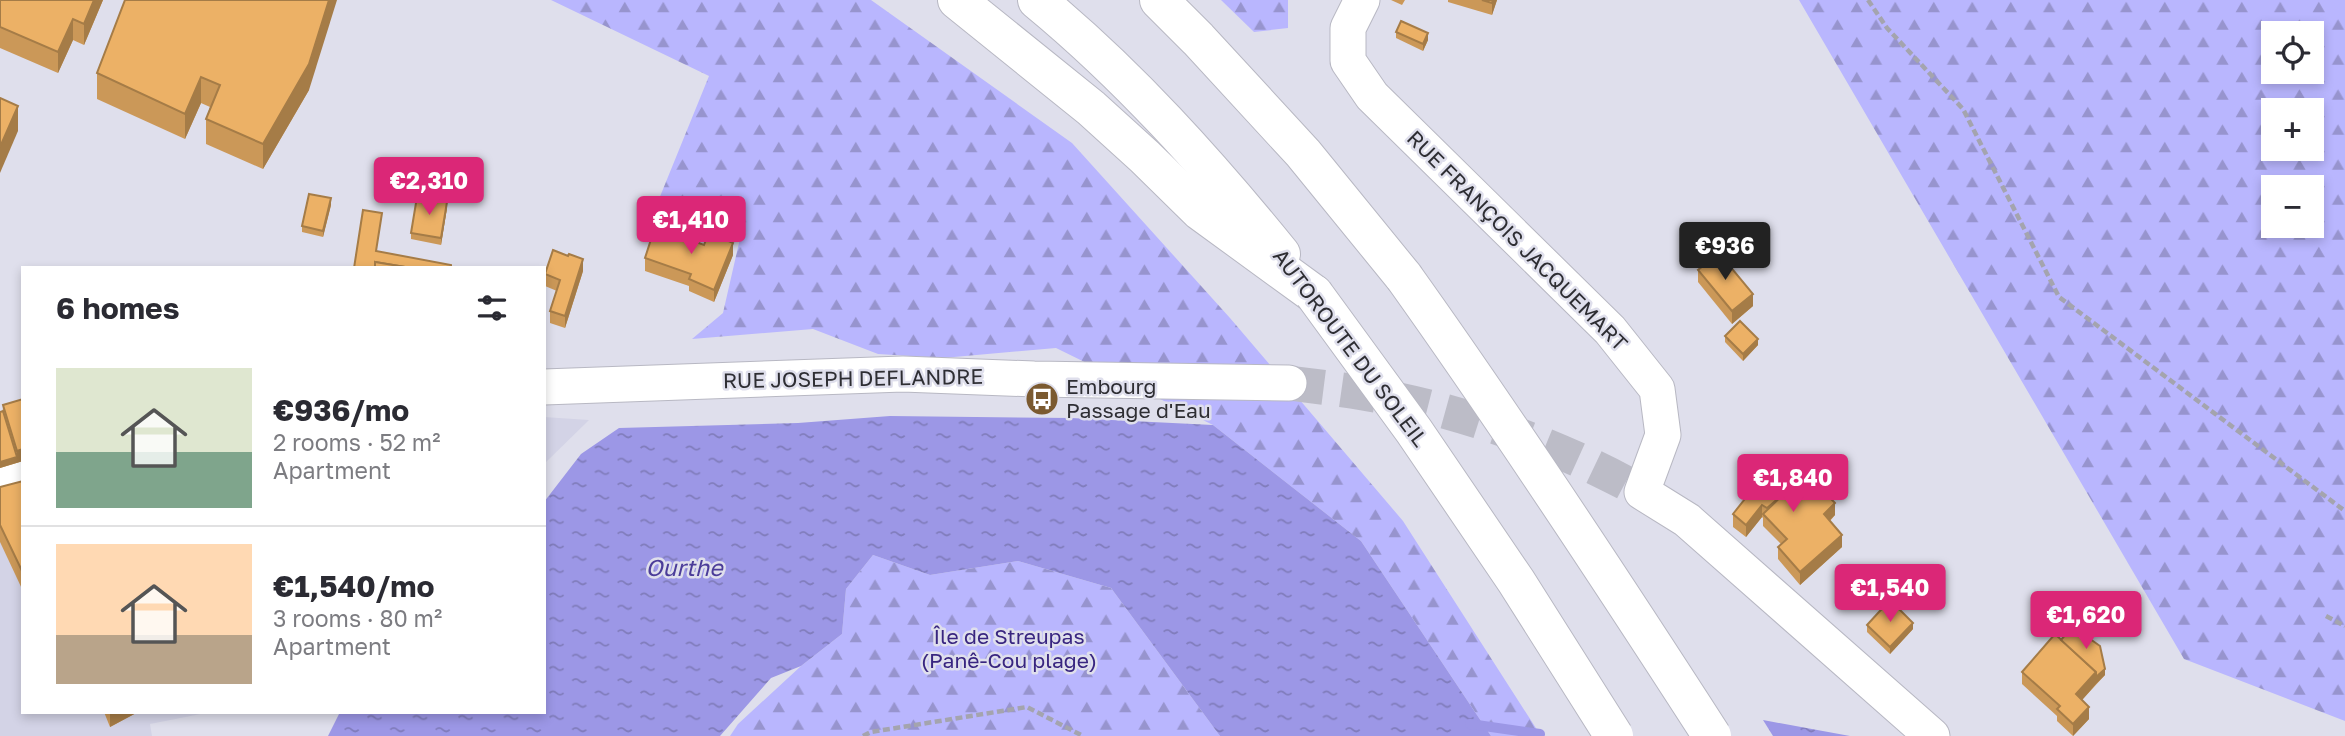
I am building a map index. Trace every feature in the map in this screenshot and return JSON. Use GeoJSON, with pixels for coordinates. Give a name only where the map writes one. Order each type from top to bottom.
{"type":"FeatureCollection","features":[{"type":"Feature","properties":{"kind":"highway"},"geometry":{"type":"LineString","coordinates":[[957,0],[1091,108],[1200,211],[1314,294]]}},
{"type":"Feature","properties":{"kind":"highway","name":"AUTOROUTE DU SOLEIL"},"geometry":{"type":"LineString","coordinates":[[1037,0],[1119,75],[1222,180],[1314,294],[1414,431],[1500,558],[1614,736]]}},
{"type":"Feature","properties":{"kind":"highway"},"geometry":{"type":"LineString","coordinates":[[1159,0],[1198,38],[1303,153],[1404,277],[1586,539],[1712,736]]}},
{"type":"Feature","properties":{"kind":"street","name":"RUE FRANÇOIS JACQUEMART"},"geometry":{"type":"LineString","coordinates":[[1362,0],[1348,27],[1348,61],[1372,96],[1610,330],[1657,389],[1663,435],[1642,492],[1687,520],[1932,736]]}},
{"type":"Feature","properties":{"kind":"street","name":"RUE JOSEPH DEFLANDRE"},"geometry":{"type":"LineString","coordinates":[[546,387],[903,374],[1289,383]]}},
{"type":"Feature","properties":{"kind":"street"},"geometry":{"type":"LineString","coordinates":[[0,482],[21,476]]}},
{"type":"Feature","properties":{"kind":"path"},"geometry":{"type":"LineString","coordinates":[[1868,0],[1887,28],[1963,109],[2059,297],[2345,511]]}},
{"type":"Feature","properties":{"kind":"path"},"geometry":{"type":"LineString","coordinates":[[2326,616],[2345,626]]}},
{"type":"Feature","properties":{"kind":"path"},"geometry":{"type":"LineString","coordinates":[[863,736],[871,732],[1027,707],[1083,736]]}},
{"type":"Feature","properties":{"kind":"shaded area"},"geometry":{"type":"Polygon","coordinates":[[[546,417],[589,420],[546,462],[546,417]]]}},
{"type":"Feature","properties":{"kind":"shaded area"},"geometry":{"type":"Polygon","coordinates":[[[21,490],[21,714],[201,714],[150,724],[152,736],[0,736],[0,495],[21,490]]]}},
{"type":"Feature","properties":{"kind":"green space"},"geometry":{"type":"Polygon","coordinates":[[[551,0],[871,0],[1072,143],[1230,318],[1403,521],[1541,736],[1491,736],[1361,541],[1213,425],[1056,348],[943,358],[878,354],[813,329],[692,339],[723,313],[741,234],[659,199],[709,76],[551,0]]]}},
{"type":"Feature","properties":{"kind":"green space"},"geometry":{"type":"Polygon","coordinates":[[[1221,0],[1288,0],[1288,28],[1254,32],[1221,0]]]}},
{"type":"Feature","properties":{"kind":"green space"},"geometry":{"type":"Polygon","coordinates":[[[1799,0],[2345,0],[2345,721],[2184,659],[1799,0]]]}},
{"type":"Feature","properties":{"kind":"green space","name":"Île de Streupas (Panê-Cou plage)"},"geometry":{"type":"Polygon","coordinates":[[[873,555],[930,575],[1018,561],[1111,588],[1220,736],[730,736],[738,724],[801,666],[842,634],[846,589],[873,555]]]}},
{"type":"Feature","properties":{"kind":"water","name":"Ourthe"},"geometry":{"type":"Polygon","coordinates":[[[890,416],[1071,418],[1213,425],[1361,541],[1491,736],[1220,736],[1111,588],[1018,561],[930,575],[873,555],[846,589],[842,634],[801,666],[771,678],[720,736],[328,736],[339,714],[546,714],[546,499],[581,454],[619,428],[798,423],[890,416]]]}},
{"type":"Feature","properties":{"kind":"water"},"geometry":{"type":"Polygon","coordinates":[[[1763,720],[1850,736],[1773,736],[1763,720]]]}},
{"type":"Feature","properties":{"kind":"building"},"geometry":{"type":"Polygon","coordinates":[[[0,0],[94,0],[84,24],[73,19],[58,52],[0,27],[0,0]]]}},
{"type":"Feature","properties":{"kind":"building"},"geometry":{"type":"Polygon","coordinates":[[[125,0],[329,0],[309,64],[263,144],[206,119],[220,85],[201,77],[185,114],[97,73],[125,0]]]}},
{"type":"Feature","properties":{"kind":"building"},"geometry":{"type":"Polygon","coordinates":[[[1401,21],[1428,33],[1423,44],[1396,32],[1401,21]]]}},
{"type":"Feature","properties":{"kind":"building"},"geometry":{"type":"Polygon","coordinates":[[[0,98],[18,106],[0,147],[0,98]]]}},
{"type":"Feature","properties":{"kind":"building"},"geometry":{"type":"Polygon","coordinates":[[[309,194],[331,198],[323,231],[302,226],[309,194]]]}},
{"type":"Feature","properties":{"kind":"building"},"geometry":{"type":"Polygon","coordinates":[[[417,197],[447,202],[441,238],[411,233],[417,197]]]}},
{"type":"Feature","properties":{"kind":"building"},"geometry":{"type":"Polygon","coordinates":[[[363,210],[382,213],[376,251],[451,265],[399,266],[375,262],[375,266],[354,266],[363,210]]]}},
{"type":"Feature","properties":{"kind":"building"},"geometry":{"type":"Polygon","coordinates":[[[655,227],[704,245],[709,232],[733,243],[714,290],[689,279],[691,274],[645,258],[655,227]]]}},
{"type":"Feature","properties":{"kind":"building"},"geometry":{"type":"Polygon","coordinates":[[[553,250],[583,259],[565,316],[550,311],[560,280],[546,274],[553,250]]]}},
{"type":"Feature","properties":{"kind":"building"},"geometry":{"type":"Polygon","coordinates":[[[1719,253],[1753,294],[1732,311],[1698,270],[1719,253]]]}},
{"type":"Feature","properties":{"kind":"building"},"geometry":{"type":"Polygon","coordinates":[[[375,262],[399,266],[375,266],[375,262]]]}},
{"type":"Feature","properties":{"kind":"building"},"geometry":{"type":"Polygon","coordinates":[[[1740,321],[1758,339],[1743,354],[1725,336],[1740,321]]]}},
{"type":"Feature","properties":{"kind":"building"},"geometry":{"type":"Polygon","coordinates":[[[21,400],[21,450],[17,451],[3,405],[21,400]]]}},
{"type":"Feature","properties":{"kind":"building"},"geometry":{"type":"Polygon","coordinates":[[[3,411],[17,457],[0,462],[0,412],[3,411]]]}},
{"type":"Feature","properties":{"kind":"building"},"geometry":{"type":"Polygon","coordinates":[[[1766,464],[1795,483],[1806,473],[1835,503],[1824,514],[1842,535],[1800,572],[1778,547],[1787,539],[1763,514],[1787,491],[1767,508],[1762,505],[1746,525],[1733,514],[1766,464]]]}},
{"type":"Feature","properties":{"kind":"building"},"geometry":{"type":"Polygon","coordinates":[[[21,482],[21,569],[0,525],[0,487],[21,482]]]}},
{"type":"Feature","properties":{"kind":"building"},"geometry":{"type":"Polygon","coordinates":[[[1890,600],[1913,623],[1890,647],[1867,625],[1890,600]]]}},
{"type":"Feature","properties":{"kind":"building"},"geometry":{"type":"Polygon","coordinates":[[[2055,634],[2096,672],[2076,694],[2089,707],[2073,724],[2057,709],[2060,706],[2022,672],[2055,634]]]}},
{"type":"Feature","properties":{"kind":"building"},"geometry":{"type":"Polygon","coordinates":[[[2066,634],[2083,634],[2100,646],[2105,669],[2096,677],[2096,672],[2061,640],[2066,634]]]}},
{"type":"Feature","properties":{"kind":"waterway"},"geometry":{"type":"LineString","coordinates":[[1470,724],[1540,734]]}},
{"type":"Feature","properties":{"kind":"tunnel"},"geometry":{"type":"LineString","coordinates":[[1289,383],[1399,400],[1471,419],[1542,444],[1642,492]]}},
{"type":"Feature","properties":{"kind":"place","name":"Embourg Passage d'Eau"},"geometry":{"type":"Point","coordinates":[1042,399]}}]}
